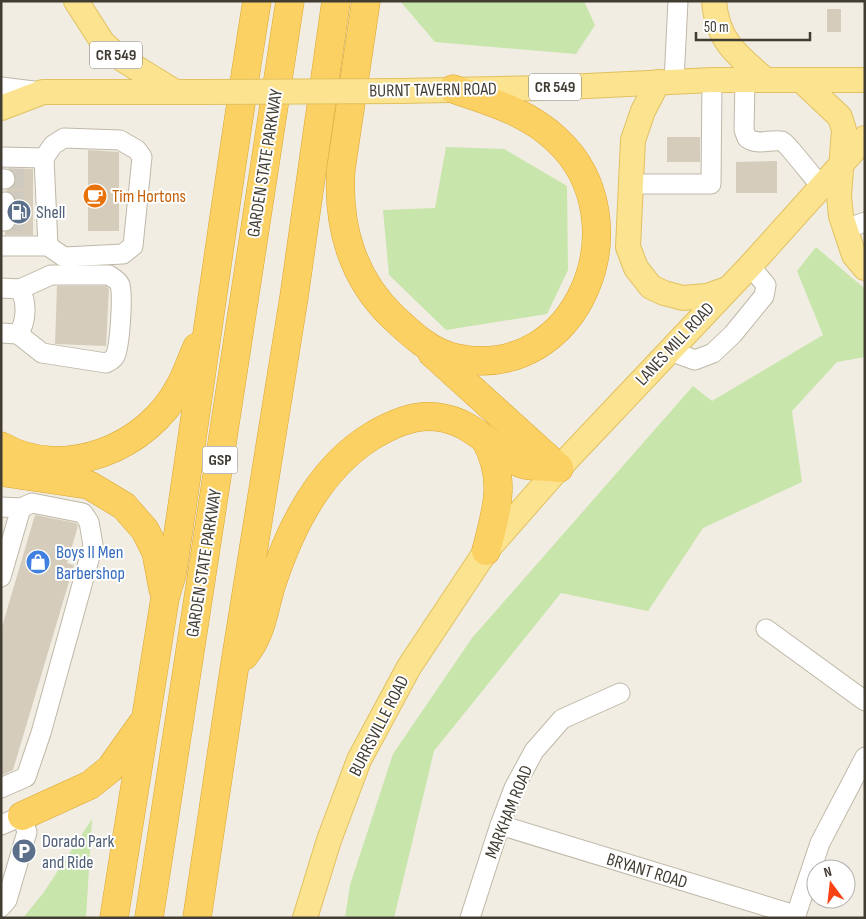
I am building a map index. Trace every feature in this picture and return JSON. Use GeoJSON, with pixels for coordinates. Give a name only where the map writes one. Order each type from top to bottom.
{"type":"FeatureCollection","features":[{"type":"Feature","properties":{"kind":"highway"},"geometry":{"type":"LineString","coordinates":[[114,918],[165,598],[172,574],[211,313],[227,186],[257,1]]}},
{"type":"Feature","properties":{"kind":"highway","name":"GARDEN STATE PARKWAY"},"geometry":{"type":"LineString","coordinates":[[149,918],[290,1]]}},
{"type":"Feature","properties":{"kind":"highway"},"geometry":{"type":"LineString","coordinates":[[198,918],[234,670],[292,307],[336,1]]}},
{"type":"Feature","properties":{"kind":"highway"},"geometry":{"type":"LineString","coordinates":[[366,1],[341,169],[339,195],[342,221],[351,256],[368,289],[384,309],[559,468]]}},
{"type":"Feature","properties":{"kind":"highway"},"geometry":{"type":"LineString","coordinates":[[415,339],[455,358],[482,361],[509,357],[528,350],[548,339],[572,312],[583,296],[592,272],[596,249],[596,212],[590,190],[581,169],[558,140],[529,118],[453,89]]}},
{"type":"Feature","properties":{"kind":"highway"},"geometry":{"type":"LineString","coordinates":[[1,446],[11,452],[40,459],[67,460],[96,456],[130,441],[156,418],[180,387],[211,313]]}},
{"type":"Feature","properties":{"kind":"highway"},"geometry":{"type":"LineString","coordinates":[[234,670],[256,640],[272,583],[291,534],[313,493],[348,453],[380,431],[399,422],[434,416],[458,421],[519,464],[559,468]]}},
{"type":"Feature","properties":{"kind":"highway"},"geometry":{"type":"LineString","coordinates":[[484,439],[493,454],[499,486],[496,510],[486,550]]}},
{"type":"Feature","properties":{"kind":"highway"},"geometry":{"type":"LineString","coordinates":[[1,472],[90,485],[124,506],[145,530],[156,552],[165,598]]}},
{"type":"Feature","properties":{"kind":"highway"},"geometry":{"type":"LineString","coordinates":[[12,821],[90,785],[110,769],[147,716]]}},
{"type":"Feature","properties":{"kind":"main road","name":"CR 549"},"geometry":{"type":"LineString","coordinates":[[76,1],[103,44],[120,58],[174,91]]}},
{"type":"Feature","properties":{"kind":"main road"},"geometry":{"type":"LineString","coordinates":[[714,1],[716,19],[721,34],[755,80]]}},
{"type":"Feature","properties":{"kind":"main road","name":"BURNT TAVERN ROAD"},"geometry":{"type":"LineString","coordinates":[[43,92],[400,90],[712,80],[865,80]]}},
{"type":"Feature","properties":{"kind":"main road"},"geometry":{"type":"LineString","coordinates":[[802,81],[840,117],[844,130],[839,196],[854,224],[854,255],[863,265]]}},
{"type":"Feature","properties":{"kind":"main road"},"geometry":{"type":"LineString","coordinates":[[666,82],[643,111],[634,140],[628,247],[636,268],[651,287],[683,298],[707,296],[727,289]]}},
{"type":"Feature","properties":{"kind":"main road","name":"CR 549"},"geometry":{"type":"LineString","coordinates":[[1,108],[43,92]]}},
{"type":"Feature","properties":{"kind":"main road","name":"LANES MILL ROAD"},"geometry":{"type":"LineString","coordinates":[[486,550],[559,468],[750,266],[864,141]]}},
{"type":"Feature","properties":{"kind":"main road","name":"BURRSVILLE ROAD"},"geometry":{"type":"LineString","coordinates":[[305,918],[334,825],[363,752],[409,667],[486,550]]}},
{"type":"Feature","properties":{"kind":"street"},"geometry":{"type":"LineString","coordinates":[[666,82],[678,1]]}},
{"type":"Feature","properties":{"kind":"street"},"geometry":{"type":"LineString","coordinates":[[631,184],[711,184],[712,80]]}},
{"type":"Feature","properties":{"kind":"street"},"geometry":{"type":"LineString","coordinates":[[755,80],[744,130],[747,138],[756,142],[783,141],[821,186]]}},
{"type":"Feature","properties":{"kind":"street","name":"BURNT TAVERN ROAD"},"geometry":{"type":"LineString","coordinates":[[1,87],[43,92]]}},
{"type":"Feature","properties":{"kind":"street"},"geometry":{"type":"LineString","coordinates":[[1,246],[48,246],[64,257],[124,254],[133,246],[142,158],[137,150],[120,140],[64,138],[53,145],[44,158],[39,178],[40,222],[48,246]]}},
{"type":"Feature","properties":{"kind":"street"},"geometry":{"type":"LineString","coordinates":[[1,157],[44,158]]}},
{"type":"Feature","properties":{"kind":"street"},"geometry":{"type":"LineString","coordinates":[[670,351],[696,360],[714,353],[733,334],[764,296],[766,285],[750,266]]}},
{"type":"Feature","properties":{"kind":"street"},"geometry":{"type":"LineString","coordinates":[[51,275],[109,275],[116,279],[120,286],[120,335],[113,360],[106,363],[42,353],[10,334],[24,326],[25,298],[10,288],[51,275]]}},
{"type":"Feature","properties":{"kind":"street"},"geometry":{"type":"LineString","coordinates":[[1,507],[21,508],[32,503],[83,514],[90,522],[93,545],[44,724],[26,777],[1,788]]}},
{"type":"Feature","properties":{"kind":"street"},"geometry":{"type":"LineString","coordinates":[[1,577],[21,508]]}},
{"type":"Feature","properties":{"kind":"street"},"geometry":{"type":"LineString","coordinates":[[766,629],[865,701]]}},
{"type":"Feature","properties":{"kind":"street","name":"MARKHAM ROAD"},"geometry":{"type":"LineString","coordinates":[[470,918],[514,788],[534,751],[562,719],[620,693]]}},
{"type":"Feature","properties":{"kind":"street"},"geometry":{"type":"LineString","coordinates":[[795,916],[820,843],[865,757]]}},
{"type":"Feature","properties":{"kind":"street"},"geometry":{"type":"LineString","coordinates":[[1,907],[7,900],[27,832],[12,821]]}},
{"type":"Feature","properties":{"kind":"street","name":"BRYANT ROAD"},"geometry":{"type":"LineString","coordinates":[[500,825],[795,916]]}},
{"type":"Feature","properties":{"kind":"green space"},"geometry":{"type":"Polygon","coordinates":[[[400,1],[584,1],[595,25],[576,54],[435,42],[400,1]]]}},
{"type":"Feature","properties":{"kind":"green space"},"geometry":{"type":"Polygon","coordinates":[[[446,147],[504,149],[567,186],[568,270],[547,314],[446,330],[389,275],[383,210],[435,208],[446,147]]]}},
{"type":"Feature","properties":{"kind":"green space"},"geometry":{"type":"Polygon","coordinates":[[[816,247],[865,289],[865,357],[837,362],[792,411],[802,482],[703,528],[648,611],[561,593],[434,751],[394,918],[345,918],[350,885],[393,754],[472,638],[693,386],[712,401],[823,335],[797,271],[816,247]]]}},
{"type":"Feature","properties":{"kind":"green space"},"geometry":{"type":"Polygon","coordinates":[[[92,819],[86,918],[23,918],[44,892],[92,819]]]}},
{"type":"Feature","properties":{"kind":"building"},"geometry":{"type":"Polygon","coordinates":[[[827,9],[841,9],[841,32],[827,32],[827,9]]]}},
{"type":"Feature","properties":{"kind":"building"},"geometry":{"type":"Polygon","coordinates":[[[667,137],[700,137],[700,162],[667,162],[667,137]]]}},
{"type":"Feature","properties":{"kind":"building"},"geometry":{"type":"Polygon","coordinates":[[[88,150],[119,152],[119,231],[88,231],[88,150]]]}},
{"type":"Feature","properties":{"kind":"building"},"geometry":{"type":"Polygon","coordinates":[[[777,161],[777,193],[736,193],[736,162],[777,161]]]}},
{"type":"Feature","properties":{"kind":"building","name":"Shell"},"geometry":{"type":"Polygon","coordinates":[[[8,168],[33,169],[33,235],[5,235],[5,232],[14,227],[16,221],[11,211],[16,206],[16,199],[13,194],[5,191],[14,185],[16,179],[14,173],[8,168]]]}},
{"type":"Feature","properties":{"kind":"building"},"geometry":{"type":"Polygon","coordinates":[[[57,286],[106,286],[109,289],[106,346],[55,344],[57,286]]]}},
{"type":"Feature","properties":{"kind":"building"},"geometry":{"type":"Polygon","coordinates":[[[35,515],[76,523],[78,526],[67,563],[74,565],[13,770],[1,776],[1,630],[35,515]]]}},
{"type":"Feature","properties":{"kind":"tunnel"},"geometry":{"type":"LineString","coordinates":[[5,179],[33,178]]}},
{"type":"Feature","properties":{"kind":"tunnel"},"geometry":{"type":"LineString","coordinates":[[5,202],[33,201]]}},
{"type":"Feature","properties":{"kind":"tunnel"},"geometry":{"type":"LineString","coordinates":[[5,221],[33,222]]}},
{"type":"Feature","properties":{"kind":"place","name":"Tim Hortons"},"geometry":{"type":"Point","coordinates":[95,196]}},
{"type":"Feature","properties":{"kind":"place","name":"Shell"},"geometry":{"type":"Point","coordinates":[19,212]}},
{"type":"Feature","properties":{"kind":"place","name":"Boys II Men Barbershop"},"geometry":{"type":"Point","coordinates":[38,562]}},
{"type":"Feature","properties":{"kind":"place","name":"Dorado Park and Ride"},"geometry":{"type":"Point","coordinates":[24,851]}}]}
